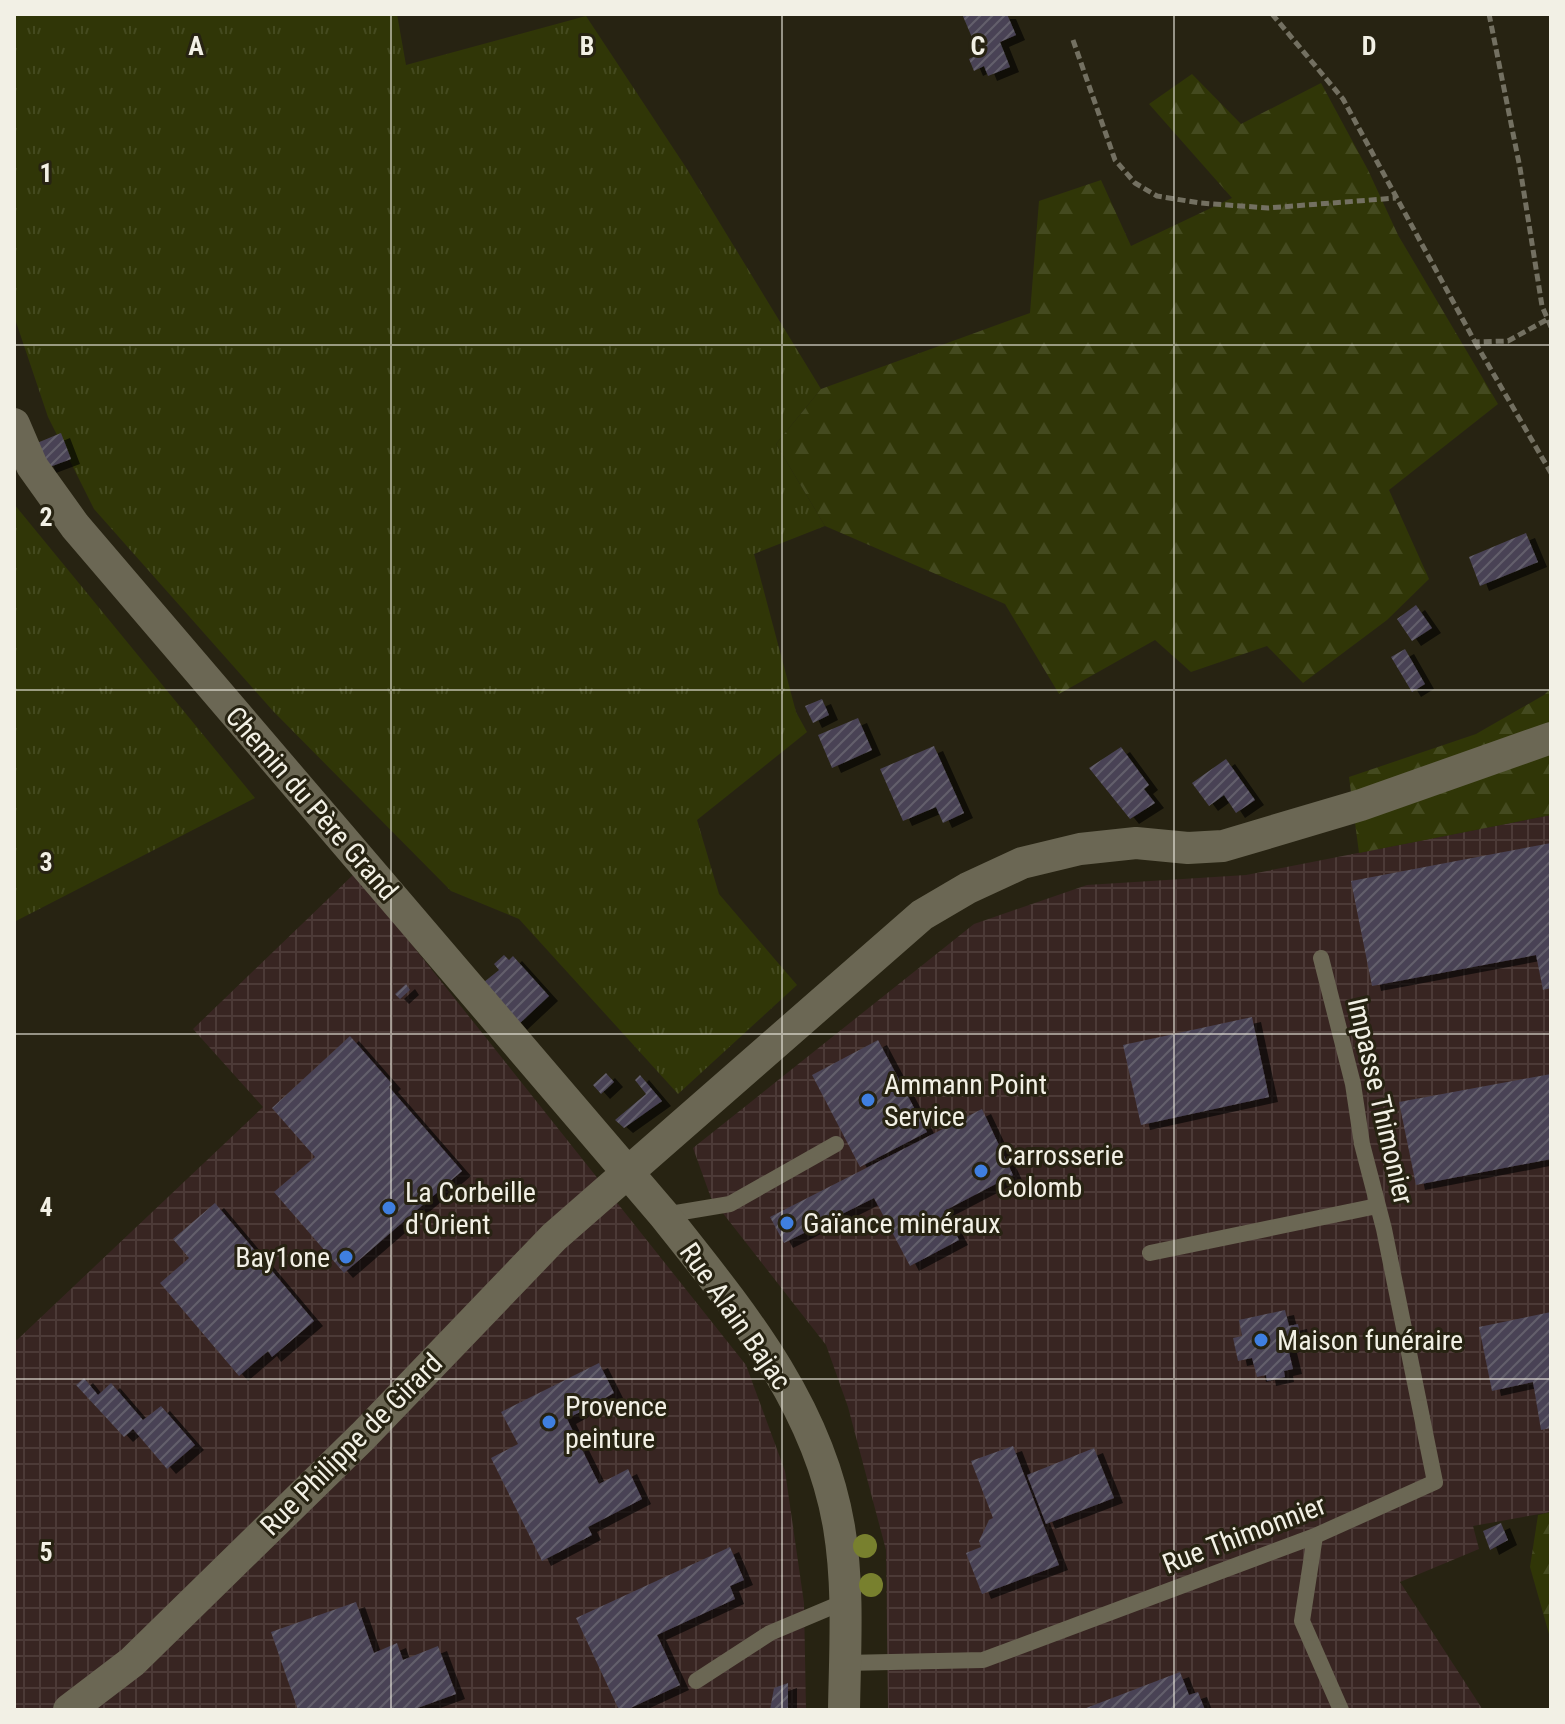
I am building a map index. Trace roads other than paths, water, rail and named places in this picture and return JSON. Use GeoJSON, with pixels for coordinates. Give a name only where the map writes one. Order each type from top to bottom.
{"type":"FeatureCollection","features":[{"type":"Feature","properties":{"kind":"street","name":"Chemin du Père Grand"},"geometry":{"type":"LineString","coordinates":[[14,424],[32,466],[75,526],[627,1171]]}},
{"type":"Feature","properties":{"kind":"street","name":"Rue Philippe de Girard"},"geometry":{"type":"LineString","coordinates":[[69,1710],[132,1662],[363,1436],[554,1237],[922,915],[968,888],[1022,863],[1080,849],[1136,843],[1188,848],[1223,846],[1361,805],[1551,738]]}},
{"type":"Feature","properties":{"kind":"street","name":"Rue Alain Bajac"},"geometry":{"type":"LineString","coordinates":[[627,1171],[739,1310],[782,1374],[823,1465],[839,1526],[846,1601],[844,1710]]}},
{"type":"Feature","properties":{"kind":"lane","name":"Impasse Thimonier"},"geometry":{"type":"LineString","coordinates":[[1321,958],[1353,1084],[1362,1144],[1390,1257]]}},
{"type":"Feature","properties":{"kind":"lane"},"geometry":{"type":"LineString","coordinates":[[664,1215],[730,1204],[836,1144]]}},
{"type":"Feature","properties":{"kind":"lane"},"geometry":{"type":"LineString","coordinates":[[1150,1253],[1377,1206]]}},
{"type":"Feature","properties":{"kind":"lane","name":"Rue Thimonnier"},"geometry":{"type":"LineString","coordinates":[[845,1663],[983,1660],[1315,1536],[1435,1482],[1390,1257]]}},
{"type":"Feature","properties":{"kind":"lane"},"geometry":{"type":"LineString","coordinates":[[1315,1536],[1302,1621],[1341,1710]]}},
{"type":"Feature","properties":{"kind":"lane"},"geometry":{"type":"LineString","coordinates":[[696,1681],[770,1633],[846,1601]]}},
{"type":"Feature","properties":{"kind":"place","name":"Ammann Point Service"},"geometry":{"type":"Point","coordinates":[868,1100]}},
{"type":"Feature","properties":{"kind":"place","name":"Carrosserie Colomb"},"geometry":{"type":"Point","coordinates":[981,1171]}},
{"type":"Feature","properties":{"kind":"place","name":"La Corbeille d'Orient"},"geometry":{"type":"Point","coordinates":[389,1208]}},
{"type":"Feature","properties":{"kind":"place","name":"Gaïance minéraux"},"geometry":{"type":"Point","coordinates":[787,1223]}},
{"type":"Feature","properties":{"kind":"place","name":"Bay1one"},"geometry":{"type":"Point","coordinates":[346,1257]}},
{"type":"Feature","properties":{"kind":"place","name":"Maison funéraire"},"geometry":{"type":"Point","coordinates":[1261,1340]}},
{"type":"Feature","properties":{"kind":"place","name":"Provence peinture"},"geometry":{"type":"Point","coordinates":[549,1422]}}]}
